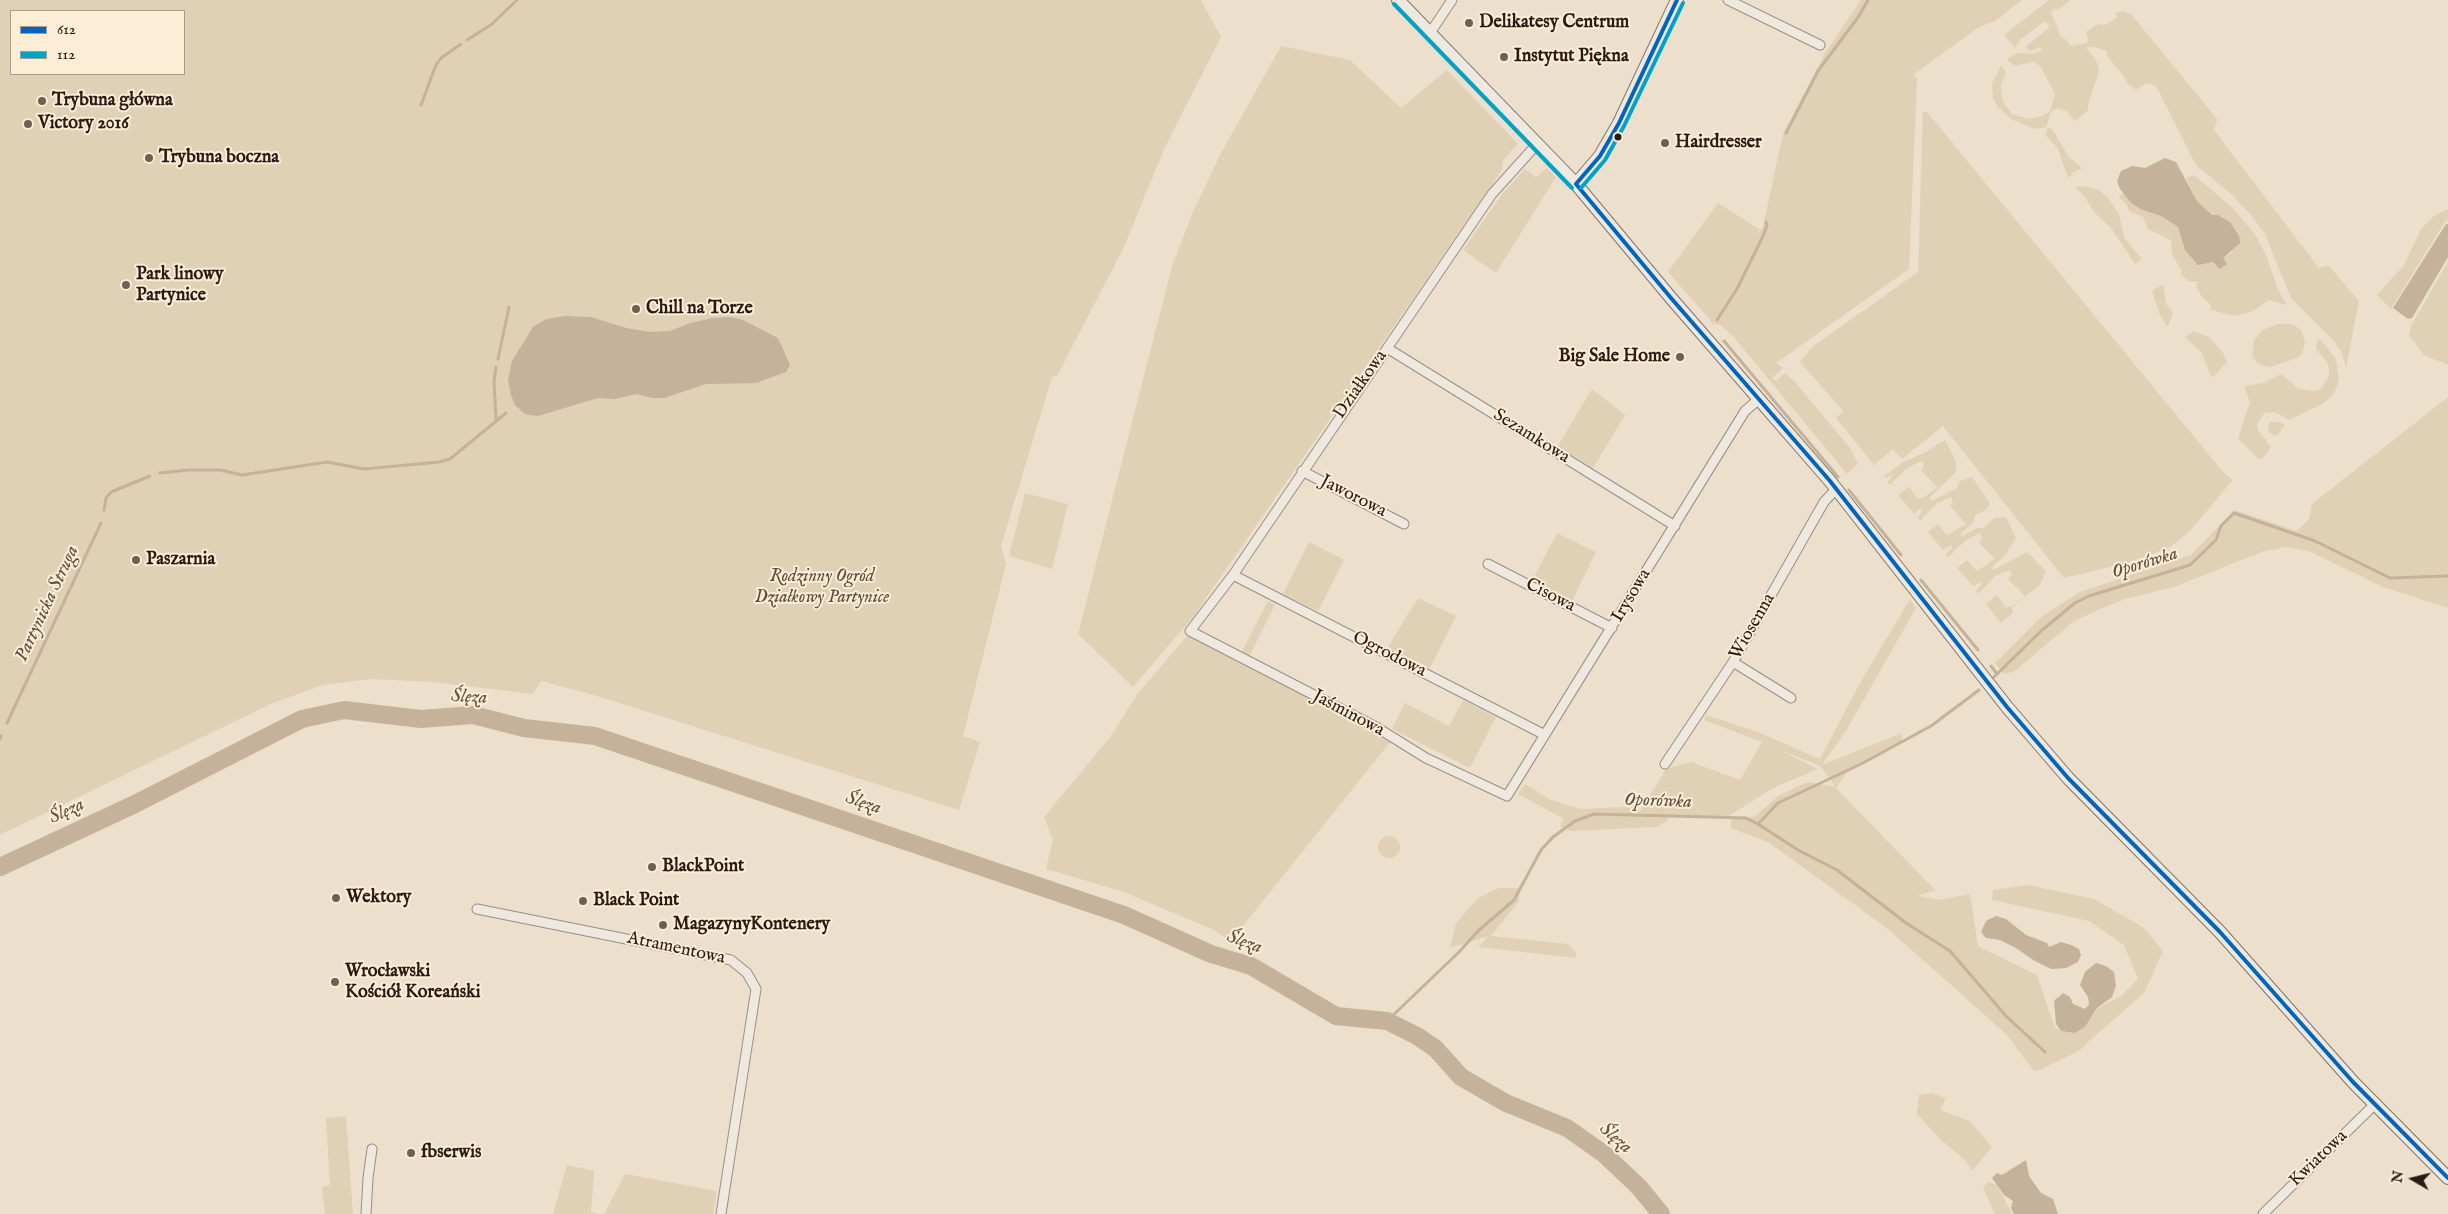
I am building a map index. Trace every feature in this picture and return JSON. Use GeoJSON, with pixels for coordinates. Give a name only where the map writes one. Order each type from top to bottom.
{"type":"FeatureCollection","features":[{"type":"Feature","properties":{"kind":"street"},"geometry":{"type":"LineString","coordinates":[[1398,0],[1576,184],[1671,298],[1836,489],[2007,707],[2068,778],[2220,932],[2375,1104],[2448,1178]]}},
{"type":"Feature","properties":{"kind":"street"},"geometry":{"type":"LineString","coordinates":[[1430,33],[1452,0]]}},
{"type":"Feature","properties":{"kind":"street"},"geometry":{"type":"LineString","coordinates":[[1576,184],[1600,156],[1619,123],[1676,0]]}},
{"type":"Feature","properties":{"kind":"street"},"geometry":{"type":"LineString","coordinates":[[1728,0],[1820,45]]}},
{"type":"Feature","properties":{"kind":"street","name":"Działkowa"},"geometry":{"type":"LineString","coordinates":[[1190,631],[1233,575],[1492,194],[1537,144]]}},
{"type":"Feature","properties":{"kind":"street","name":"Sezamkowa"},"geometry":{"type":"LineString","coordinates":[[1387,348],[1675,526]]}},
{"type":"Feature","properties":{"kind":"street","name":"Irysowa"},"geometry":{"type":"LineString","coordinates":[[1507,796],[1745,411],[1759,399]]}},
{"type":"Feature","properties":{"kind":"street","name":"Jaworowa"},"geometry":{"type":"LineString","coordinates":[[1302,471],[1404,524]]}},
{"type":"Feature","properties":{"kind":"street","name":"Wiosenna"},"geometry":{"type":"LineString","coordinates":[[1666,764],[1733,662],[1824,502],[1836,489]]}},
{"type":"Feature","properties":{"kind":"street","name":"Cisowa"},"geometry":{"type":"LineString","coordinates":[[1488,564],[1612,628]]}},
{"type":"Feature","properties":{"kind":"street","name":"Ogrodowa"},"geometry":{"type":"LineString","coordinates":[[1233,575],[1545,736]]}},
{"type":"Feature","properties":{"kind":"street","name":"Jaśminowa"},"geometry":{"type":"LineString","coordinates":[[1190,631],[1376,728],[1426,758],[1507,796]]}},
{"type":"Feature","properties":{"kind":"street"},"geometry":{"type":"LineString","coordinates":[[1733,662],[1791,698]]}},
{"type":"Feature","properties":{"kind":"street","name":"Atramentowa"},"geometry":{"type":"LineString","coordinates":[[477,910],[731,960],[747,973],[756,989],[721,1214]]}},
{"type":"Feature","properties":{"kind":"street","name":"Kwiatowa"},"geometry":{"type":"LineString","coordinates":[[2263,1214],[2375,1104]]}},
{"type":"Feature","properties":{"kind":"street"},"geometry":{"type":"LineString","coordinates":[[366,1214],[372,1149]]}},
{"type":"Feature","properties":{"kind":"green space","name":"Rodzinny Ogród Działkowy Partynice"},"geometry":{"type":"Polygon","coordinates":[[[0,0],[1201,0],[1221,37],[1164,149],[1124,247],[1057,376],[1052,377],[1001,546],[1006,564],[963,736],[980,742],[959,810],[597,696],[541,681],[533,694],[431,682],[370,679],[323,685],[273,703],[0,835],[0,0]]]}},
{"type":"Feature","properties":{"kind":"green space"},"geometry":{"type":"Polygon","coordinates":[[[1861,0],[2022,0],[1995,21],[1979,27],[1914,74],[1917,79],[1909,269],[1776,363],[1783,368],[1772,378],[1776,381],[1785,373],[1795,382],[1850,448],[1858,464],[1847,474],[1733,336],[1720,325],[1710,323],[1711,321],[1668,272],[1718,203],[1759,229],[1758,234],[1763,226],[1783,134],[1825,53],[1861,0]]]}},
{"type":"Feature","properties":{"kind":"green space"},"geometry":{"type":"Polygon","coordinates":[[[2049,0],[2071,0],[2058,10],[2056,8],[2051,12],[2061,37],[2067,40],[2070,46],[2087,43],[2086,32],[2098,24],[2104,25],[2109,23],[2117,17],[2116,13],[2123,11],[2131,14],[2217,119],[2214,130],[2319,268],[2329,266],[2359,301],[2346,368],[2342,353],[2334,341],[2291,298],[2265,234],[2251,215],[2231,194],[2196,165],[2156,86],[2146,83],[2136,90],[2127,83],[2107,56],[2107,51],[2086,47],[2098,64],[2099,72],[2088,104],[2088,110],[2075,121],[2067,111],[2058,108],[2051,112],[2046,127],[2035,129],[2011,119],[1998,107],[1993,98],[1992,84],[2001,65],[2006,73],[2001,84],[2001,93],[2004,103],[2012,114],[2029,119],[2042,116],[2050,111],[2055,94],[2040,66],[2033,62],[2014,66],[2007,59],[2017,53],[2033,54],[2042,50],[2041,47],[2031,51],[2027,50],[2026,46],[2050,27],[2045,21],[2020,40],[2015,48],[2004,35],[2049,0]]]}},
{"type":"Feature","properties":{"kind":"green space"},"geometry":{"type":"Polygon","coordinates":[[[1281,46],[1350,60],[1401,108],[1447,70],[1518,144],[1503,160],[1502,170],[1193,617],[1133,687],[1078,634],[1172,266],[1192,214],[1220,155],[1281,46]]]}},
{"type":"Feature","properties":{"kind":"green space"},"geometry":{"type":"Polygon","coordinates":[[[1923,112],[1927,112],[2224,473],[2233,480],[2189,532],[2169,548],[2130,562],[2064,578],[1943,426],[1902,459],[1893,449],[1874,465],[1836,418],[1843,411],[1800,362],[1812,347],[1918,272],[1923,112]]]}},
{"type":"Feature","properties":{"kind":"green space"},"geometry":{"type":"Polygon","coordinates":[[[2048,128],[2052,129],[2069,157],[2082,168],[2068,178],[2058,149],[2045,134],[2048,128]]]}},
{"type":"Feature","properties":{"kind":"green space"},"geometry":{"type":"Polygon","coordinates":[[[1547,168],[1556,177],[1496,273],[1463,250],[1503,193],[1525,169],[1536,177],[1547,168]]]}},
{"type":"Feature","properties":{"kind":"green space"},"geometry":{"type":"Polygon","coordinates":[[[2194,175],[2233,208],[2255,234],[2267,257],[2277,288],[2287,305],[2269,300],[2253,311],[2235,316],[2211,310],[2210,304],[2203,298],[2196,287],[2198,282],[2189,281],[2181,275],[2181,269],[2172,255],[2171,240],[2148,229],[2143,217],[2129,211],[2126,204],[2119,197],[2123,193],[2130,202],[2140,209],[2161,216],[2178,227],[2184,246],[2194,260],[2223,258],[2232,252],[2230,222],[2218,215],[2212,215],[2197,201],[2186,178],[2194,175]]]}},
{"type":"Feature","properties":{"kind":"green space"},"geometry":{"type":"Polygon","coordinates":[[[2083,186],[2099,190],[2108,198],[2119,214],[2125,239],[2142,259],[2135,264],[2112,229],[2094,212],[2085,197],[2075,187],[2083,186]]]}},
{"type":"Feature","properties":{"kind":"green space"},"geometry":{"type":"Polygon","coordinates":[[[2448,209],[2448,221],[2446,220],[2391,309],[2377,295],[2404,265],[2421,229],[2434,216],[2448,209]]]}},
{"type":"Feature","properties":{"kind":"green space"},"geometry":{"type":"Polygon","coordinates":[[[2448,262],[2448,365],[2424,355],[2409,335],[2412,324],[2448,262]]]}},
{"type":"Feature","properties":{"kind":"green space"},"geometry":{"type":"Polygon","coordinates":[[[2163,284],[2166,304],[2173,313],[2168,327],[2160,315],[2152,291],[2163,284]]]}},
{"type":"Feature","properties":{"kind":"green space"},"geometry":{"type":"Polygon","coordinates":[[[2277,324],[2292,324],[2301,330],[2305,342],[2302,354],[2297,358],[2270,367],[2258,364],[2252,356],[2254,340],[2263,330],[2277,324]]]}},
{"type":"Feature","properties":{"kind":"green space"},"geometry":{"type":"Polygon","coordinates":[[[2194,331],[2209,337],[2223,353],[2227,362],[2214,376],[2211,377],[2202,353],[2185,337],[2194,331]]]}},
{"type":"Feature","properties":{"kind":"green space"},"geometry":{"type":"Polygon","coordinates":[[[2320,339],[2336,359],[2339,379],[2336,389],[2324,403],[2289,420],[2275,412],[2264,413],[2257,425],[2258,430],[2271,447],[2264,457],[2259,460],[2238,438],[2250,402],[2244,386],[2263,383],[2281,374],[2299,389],[2314,391],[2321,389],[2329,376],[2329,368],[2327,362],[2316,349],[2317,342],[2320,339]]]}},
{"type":"Feature","properties":{"kind":"green space"},"geometry":{"type":"Polygon","coordinates":[[[1592,389],[1625,415],[1593,468],[1557,447],[1592,389]]]}},
{"type":"Feature","properties":{"kind":"green space"},"geometry":{"type":"Polygon","coordinates":[[[2448,397],[2448,608],[2383,587],[2309,551],[2286,547],[2261,552],[2174,587],[2125,599],[2098,610],[2073,622],[2015,671],[2004,674],[1995,663],[2041,617],[2080,592],[2191,555],[2234,510],[2297,531],[2309,519],[2312,504],[2448,397]]]}},
{"type":"Feature","properties":{"kind":"green space"},"geometry":{"type":"Polygon","coordinates":[[[2270,422],[2280,422],[2285,425],[2277,436],[2269,433],[2268,426],[2270,422]]]}},
{"type":"Feature","properties":{"kind":"green space"},"geometry":{"type":"Polygon","coordinates":[[[1945,440],[1956,462],[1956,472],[1930,497],[1931,501],[1957,488],[1960,481],[1972,477],[1990,503],[1986,510],[1975,515],[1973,523],[1961,533],[1961,537],[1977,528],[1984,528],[1994,518],[2006,517],[2016,538],[2005,555],[1993,566],[1993,570],[2027,552],[2046,571],[2040,585],[2012,607],[2013,613],[2001,623],[1986,604],[1997,595],[2006,608],[2014,605],[2025,596],[2008,579],[2012,575],[2010,570],[1995,576],[1978,594],[1976,591],[1981,585],[1980,582],[1973,586],[1957,568],[1967,560],[1977,571],[1995,559],[1979,543],[1982,539],[1980,533],[1966,540],[1948,557],[1946,555],[1952,548],[1951,545],[1943,550],[1928,532],[1938,524],[1947,535],[1966,524],[1950,506],[1953,502],[1951,497],[1936,504],[1920,521],[1918,518],[1922,510],[1920,509],[1914,514],[1898,495],[1909,487],[1918,499],[1926,496],[1937,487],[1921,470],[1924,465],[1922,461],[1907,468],[1890,485],[1888,482],[1893,474],[1886,478],[1884,476],[1905,461],[1924,453],[1945,440]]]}},
{"type":"Feature","properties":{"kind":"green space"},"geometry":{"type":"Polygon","coordinates":[[[1025,493],[1068,504],[1052,569],[1009,556],[1025,493]]]}},
{"type":"Feature","properties":{"kind":"green space"},"geometry":{"type":"Polygon","coordinates":[[[1557,533],[1596,552],[1572,601],[1532,581],[1557,533]]]}},
{"type":"Feature","properties":{"kind":"green space"},"geometry":{"type":"Polygon","coordinates":[[[1309,542],[1344,560],[1318,611],[1283,594],[1309,542]]]}},
{"type":"Feature","properties":{"kind":"green space"},"geometry":{"type":"Polygon","coordinates":[[[1418,598],[1456,616],[1430,668],[1388,647],[1418,598]]]}},
{"type":"Feature","properties":{"kind":"green space"},"geometry":{"type":"Polygon","coordinates":[[[1910,599],[1916,608],[1847,729],[1822,765],[1902,733],[1901,743],[1848,771],[1836,788],[1935,890],[1918,896],[1940,900],[1970,894],[1978,946],[2037,975],[2055,1028],[2061,1031],[2075,1033],[2085,1027],[2098,1008],[2121,996],[2138,979],[2124,945],[2089,921],[1992,900],[1993,890],[2028,885],[2094,899],[2144,928],[2163,951],[2144,993],[2077,1052],[2035,1072],[2006,1034],[1888,929],[1768,842],[1731,828],[1731,817],[1754,817],[1778,796],[1807,782],[1836,787],[1820,766],[1778,749],[1818,769],[1775,787],[1727,817],[1668,815],[1667,821],[1657,827],[1571,831],[1560,827],[1563,818],[1518,794],[1525,784],[1551,800],[1580,809],[1623,807],[1641,810],[1666,769],[1691,762],[1740,780],[1762,742],[1704,720],[1706,715],[1758,732],[1820,759],[1860,683],[1910,599]]]}},
{"type":"Feature","properties":{"kind":"green space"},"geometry":{"type":"Polygon","coordinates":[[[1268,601],[1275,605],[1249,657],[1241,653],[1268,601]]]}},
{"type":"Feature","properties":{"kind":"green space"},"geometry":{"type":"Polygon","coordinates":[[[1188,635],[1369,727],[1391,741],[1231,941],[1212,929],[1121,891],[1046,869],[1053,840],[1044,817],[1111,736],[1138,693],[1188,635]]]}},
{"type":"Feature","properties":{"kind":"green space"},"geometry":{"type":"Polygon","coordinates":[[[1463,700],[1496,717],[1470,768],[1392,729],[1405,703],[1449,726],[1463,700]]]}},
{"type":"Feature","properties":{"kind":"green space"},"geometry":{"type":"Polygon","coordinates":[[[1389,836],[1397,839],[1400,847],[1397,855],[1389,858],[1381,855],[1378,847],[1381,839],[1389,836]]]}},
{"type":"Feature","properties":{"kind":"green space"},"geometry":{"type":"Polygon","coordinates":[[[1498,888],[1519,888],[1519,901],[1491,936],[1568,944],[1576,953],[1576,958],[1478,947],[1489,936],[1450,948],[1456,923],[1477,899],[1498,888]]]}},
{"type":"Feature","properties":{"kind":"green space"},"geometry":{"type":"Polygon","coordinates":[[[1932,1093],[1946,1098],[1940,1110],[1970,1121],[1992,1147],[1972,1171],[1965,1160],[1942,1141],[1917,1114],[1919,1095],[1932,1093]]]}},
{"type":"Feature","properties":{"kind":"green space"},"geometry":{"type":"Polygon","coordinates":[[[346,1116],[353,1214],[325,1214],[322,1187],[330,1185],[326,1118],[346,1116]]]}},
{"type":"Feature","properties":{"kind":"green space"},"geometry":{"type":"Polygon","coordinates":[[[567,1165],[594,1171],[591,1212],[600,1214],[553,1214],[567,1165]]]}},
{"type":"Feature","properties":{"kind":"green space"},"geometry":{"type":"Polygon","coordinates":[[[625,1174],[717,1191],[713,1214],[604,1214],[625,1174]]]}},
{"type":"Feature","properties":{"kind":"green space"},"geometry":{"type":"Polygon","coordinates":[[[1988,1182],[1997,1185],[2012,1214],[1995,1214],[1983,1188],[1988,1182]]]}},
{"type":"Feature","properties":{"kind":"shaded area"},"geometry":{"type":"Polygon","coordinates":[[[2165,158],[2176,162],[2197,201],[2212,215],[2218,215],[2230,222],[2239,236],[2240,243],[2223,258],[2227,264],[2220,269],[2213,262],[2198,265],[2185,250],[2178,227],[2161,216],[2140,209],[2130,202],[2120,189],[2117,181],[2121,171],[2132,166],[2145,168],[2165,158]]]}},
{"type":"Feature","properties":{"kind":"shaded area"},"geometry":{"type":"Polygon","coordinates":[[[2446,224],[2448,224],[2448,257],[2412,318],[2408,319],[2393,308],[2446,224]]]}},
{"type":"Feature","properties":{"kind":"shaded area"},"geometry":{"type":"Polygon","coordinates":[[[566,316],[591,317],[626,328],[650,332],[670,331],[690,323],[713,318],[730,317],[743,320],[778,338],[790,365],[786,372],[756,383],[706,384],[664,398],[652,398],[637,394],[615,399],[598,398],[538,416],[525,414],[515,405],[511,395],[508,380],[512,361],[533,327],[546,319],[566,316]]]}},
{"type":"Feature","properties":{"kind":"shaded area"},"geometry":{"type":"Polygon","coordinates":[[[1996,916],[2006,919],[2026,935],[2047,943],[2049,947],[2061,942],[2079,949],[2081,955],[2078,962],[2066,968],[2051,969],[2000,940],[1986,938],[1981,932],[1986,921],[1996,916]]]}},
{"type":"Feature","properties":{"kind":"shaded area"},"geometry":{"type":"Polygon","coordinates":[[[2096,963],[2106,966],[2114,972],[2116,986],[2112,997],[2097,1008],[2085,1027],[2075,1033],[2061,1031],[2056,1024],[2054,1001],[2063,993],[2070,997],[2073,1004],[2085,1009],[2089,1004],[2088,997],[2080,985],[2085,972],[2096,963]]]}},
{"type":"Feature","properties":{"kind":"shaded area"},"geometry":{"type":"Polygon","coordinates":[[[2026,1160],[2029,1176],[2041,1193],[2053,1199],[2058,1214],[2014,1214],[2011,1208],[2013,1201],[2004,1195],[1992,1178],[1997,1173],[2002,1175],[2026,1160]]]}},
{"type":"Feature","properties":{"kind":"waterway","name":"Partynicka Struga"},"geometry":{"type":"LineString","coordinates":[[467,40],[492,24],[517,0]]}},
{"type":"Feature","properties":{"kind":"waterway"},"geometry":{"type":"LineString","coordinates":[[1786,133],[1818,71],[1859,16],[1868,0]]}},
{"type":"Feature","properties":{"kind":"waterway","name":"Partynicka Struga"},"geometry":{"type":"LineString","coordinates":[[421,105],[436,65],[441,58],[461,44]]}},
{"type":"Feature","properties":{"kind":"waterway"},"geometry":{"type":"LineString","coordinates":[[1717,320],[1737,289],[1763,236],[1767,225],[1766,222]]}},
{"type":"Feature","properties":{"kind":"waterway","name":"Partynicka Struga"},"geometry":{"type":"LineString","coordinates":[[498,359],[509,307]]}},
{"type":"Feature","properties":{"kind":"waterway"},"geometry":{"type":"LineString","coordinates":[[1724,341],[1838,477]]}},
{"type":"Feature","properties":{"kind":"waterway","name":"Partynicka Struga"},"geometry":{"type":"LineString","coordinates":[[496,367],[494,381],[496,420]]}},
{"type":"Feature","properties":{"kind":"waterway","name":"Partynicka Struga"},"geometry":{"type":"LineString","coordinates":[[160,473],[188,470],[220,470],[242,475],[327,462],[364,469],[439,462],[450,459],[506,413]]}},
{"type":"Feature","properties":{"kind":"waterway","name":"Partynicka Struga"},"geometry":{"type":"LineString","coordinates":[[104,510],[106,498],[111,492],[150,476]]}},
{"type":"Feature","properties":{"kind":"waterway"},"geometry":{"type":"LineString","coordinates":[[1849,490],[1901,555]]}},
{"type":"Feature","properties":{"kind":"waterway","name":"Oporówka"},"geometry":{"type":"LineString","coordinates":[[1994,677],[2041,631],[2075,603],[2089,596],[2190,565],[2216,540],[2221,526],[2234,513],[2315,541],[2390,578],[2448,576]]}},
{"type":"Feature","properties":{"kind":"waterway","name":"Partynicka Struga"},"geometry":{"type":"LineString","coordinates":[[7,723],[101,523]]}},
{"type":"Feature","properties":{"kind":"waterway"},"geometry":{"type":"LineString","coordinates":[[1921,580],[1978,650]]}},
{"type":"Feature","properties":{"kind":"waterway"},"geometry":{"type":"LineString","coordinates":[[1991,666],[1997,674]]}},
{"type":"Feature","properties":{"kind":"waterway","name":"Oporówka"},"geometry":{"type":"LineString","coordinates":[[1387,1021],[1459,952],[1478,931],[1514,900],[1541,850],[1553,837],[1575,821],[1594,814],[1746,818],[1758,824],[1778,803],[1861,764],[1931,726],[1979,690]]}},
{"type":"Feature","properties":{"kind":"waterway","name":"Ślęza"},"geometry":{"type":"LineString","coordinates":[[0,867],[133,805],[302,719],[344,710],[421,719],[473,715],[524,728],[595,736],[1124,915],[1211,954],[1251,966],[1336,1016],[1387,1021],[1417,1036],[1436,1049],[1461,1077],[1506,1103],[1567,1128],[1604,1154],[1639,1187],[1661,1214]]}},
{"type":"Feature","properties":{"kind":"waterway"},"geometry":{"type":"LineString","coordinates":[[1758,824],[1798,850],[1837,870],[1906,923],[1950,951],[2006,1016],[2045,1052]]}},
{"type":"Feature","properties":{"kind":"transit line","name":"612"},"geometry":{"type":"LineString","coordinates":[[1576,184],[1600,156],[1619,123],[1677,0]]}},
{"type":"Feature","properties":{"kind":"transit line","name":"112"},"geometry":{"type":"LineString","coordinates":[[1581,188],[1605,160],[1624,126],[1683,3]]}},
{"type":"Feature","properties":{"kind":"transit line","name":"112"},"geometry":{"type":"LineString","coordinates":[[1394,4],[1572,188]]}},
{"type":"Feature","properties":{"kind":"transit line","name":"612"},"geometry":{"type":"LineString","coordinates":[[1576,184],[1671,298],[1830,481],[2007,707],[2068,778],[2220,932],[2353,1082],[2448,1178]]}},
{"type":"Feature","properties":{"kind":"place","name":"Delikatesy Centrum"},"geometry":{"type":"Point","coordinates":[1469,23]}},
{"type":"Feature","properties":{"kind":"place","name":"Instytut Piękna"},"geometry":{"type":"Point","coordinates":[1504,57]}},
{"type":"Feature","properties":{"kind":"place","name":"Trybuna główna"},"geometry":{"type":"Point","coordinates":[42,101]}},
{"type":"Feature","properties":{"kind":"place","name":"Victory 2016"},"geometry":{"type":"Point","coordinates":[28,124]}},
{"type":"Feature","properties":{"kind":"place","name":"Hairdresser"},"geometry":{"type":"Point","coordinates":[1665,143]}},
{"type":"Feature","properties":{"kind":"place","name":"Trybuna boczna"},"geometry":{"type":"Point","coordinates":[149,158]}},
{"type":"Feature","properties":{"kind":"place","name":"Park linowy Partynice"},"geometry":{"type":"Point","coordinates":[126,285]}},
{"type":"Feature","properties":{"kind":"place","name":"Chill na Torze"},"geometry":{"type":"Point","coordinates":[636,309]}},
{"type":"Feature","properties":{"kind":"place","name":"Big Sale Home"},"geometry":{"type":"Point","coordinates":[1680,357]}},
{"type":"Feature","properties":{"kind":"place","name":"Paszarnia"},"geometry":{"type":"Point","coordinates":[136,560]}},
{"type":"Feature","properties":{"kind":"place","name":"BlackPoint"},"geometry":{"type":"Point","coordinates":[652,867]}},
{"type":"Feature","properties":{"kind":"place","name":"Wektory"},"geometry":{"type":"Point","coordinates":[336,898]}},
{"type":"Feature","properties":{"kind":"place","name":"Black Point"},"geometry":{"type":"Point","coordinates":[583,901]}},
{"type":"Feature","properties":{"kind":"place","name":"MagazynyKontenery"},"geometry":{"type":"Point","coordinates":[663,925]}},
{"type":"Feature","properties":{"kind":"place","name":"Wrocławski Kościół Koreański"},"geometry":{"type":"Point","coordinates":[335,982]}},
{"type":"Feature","properties":{"kind":"place","name":"fbserwis"},"geometry":{"type":"Point","coordinates":[411,1153]}}]}
